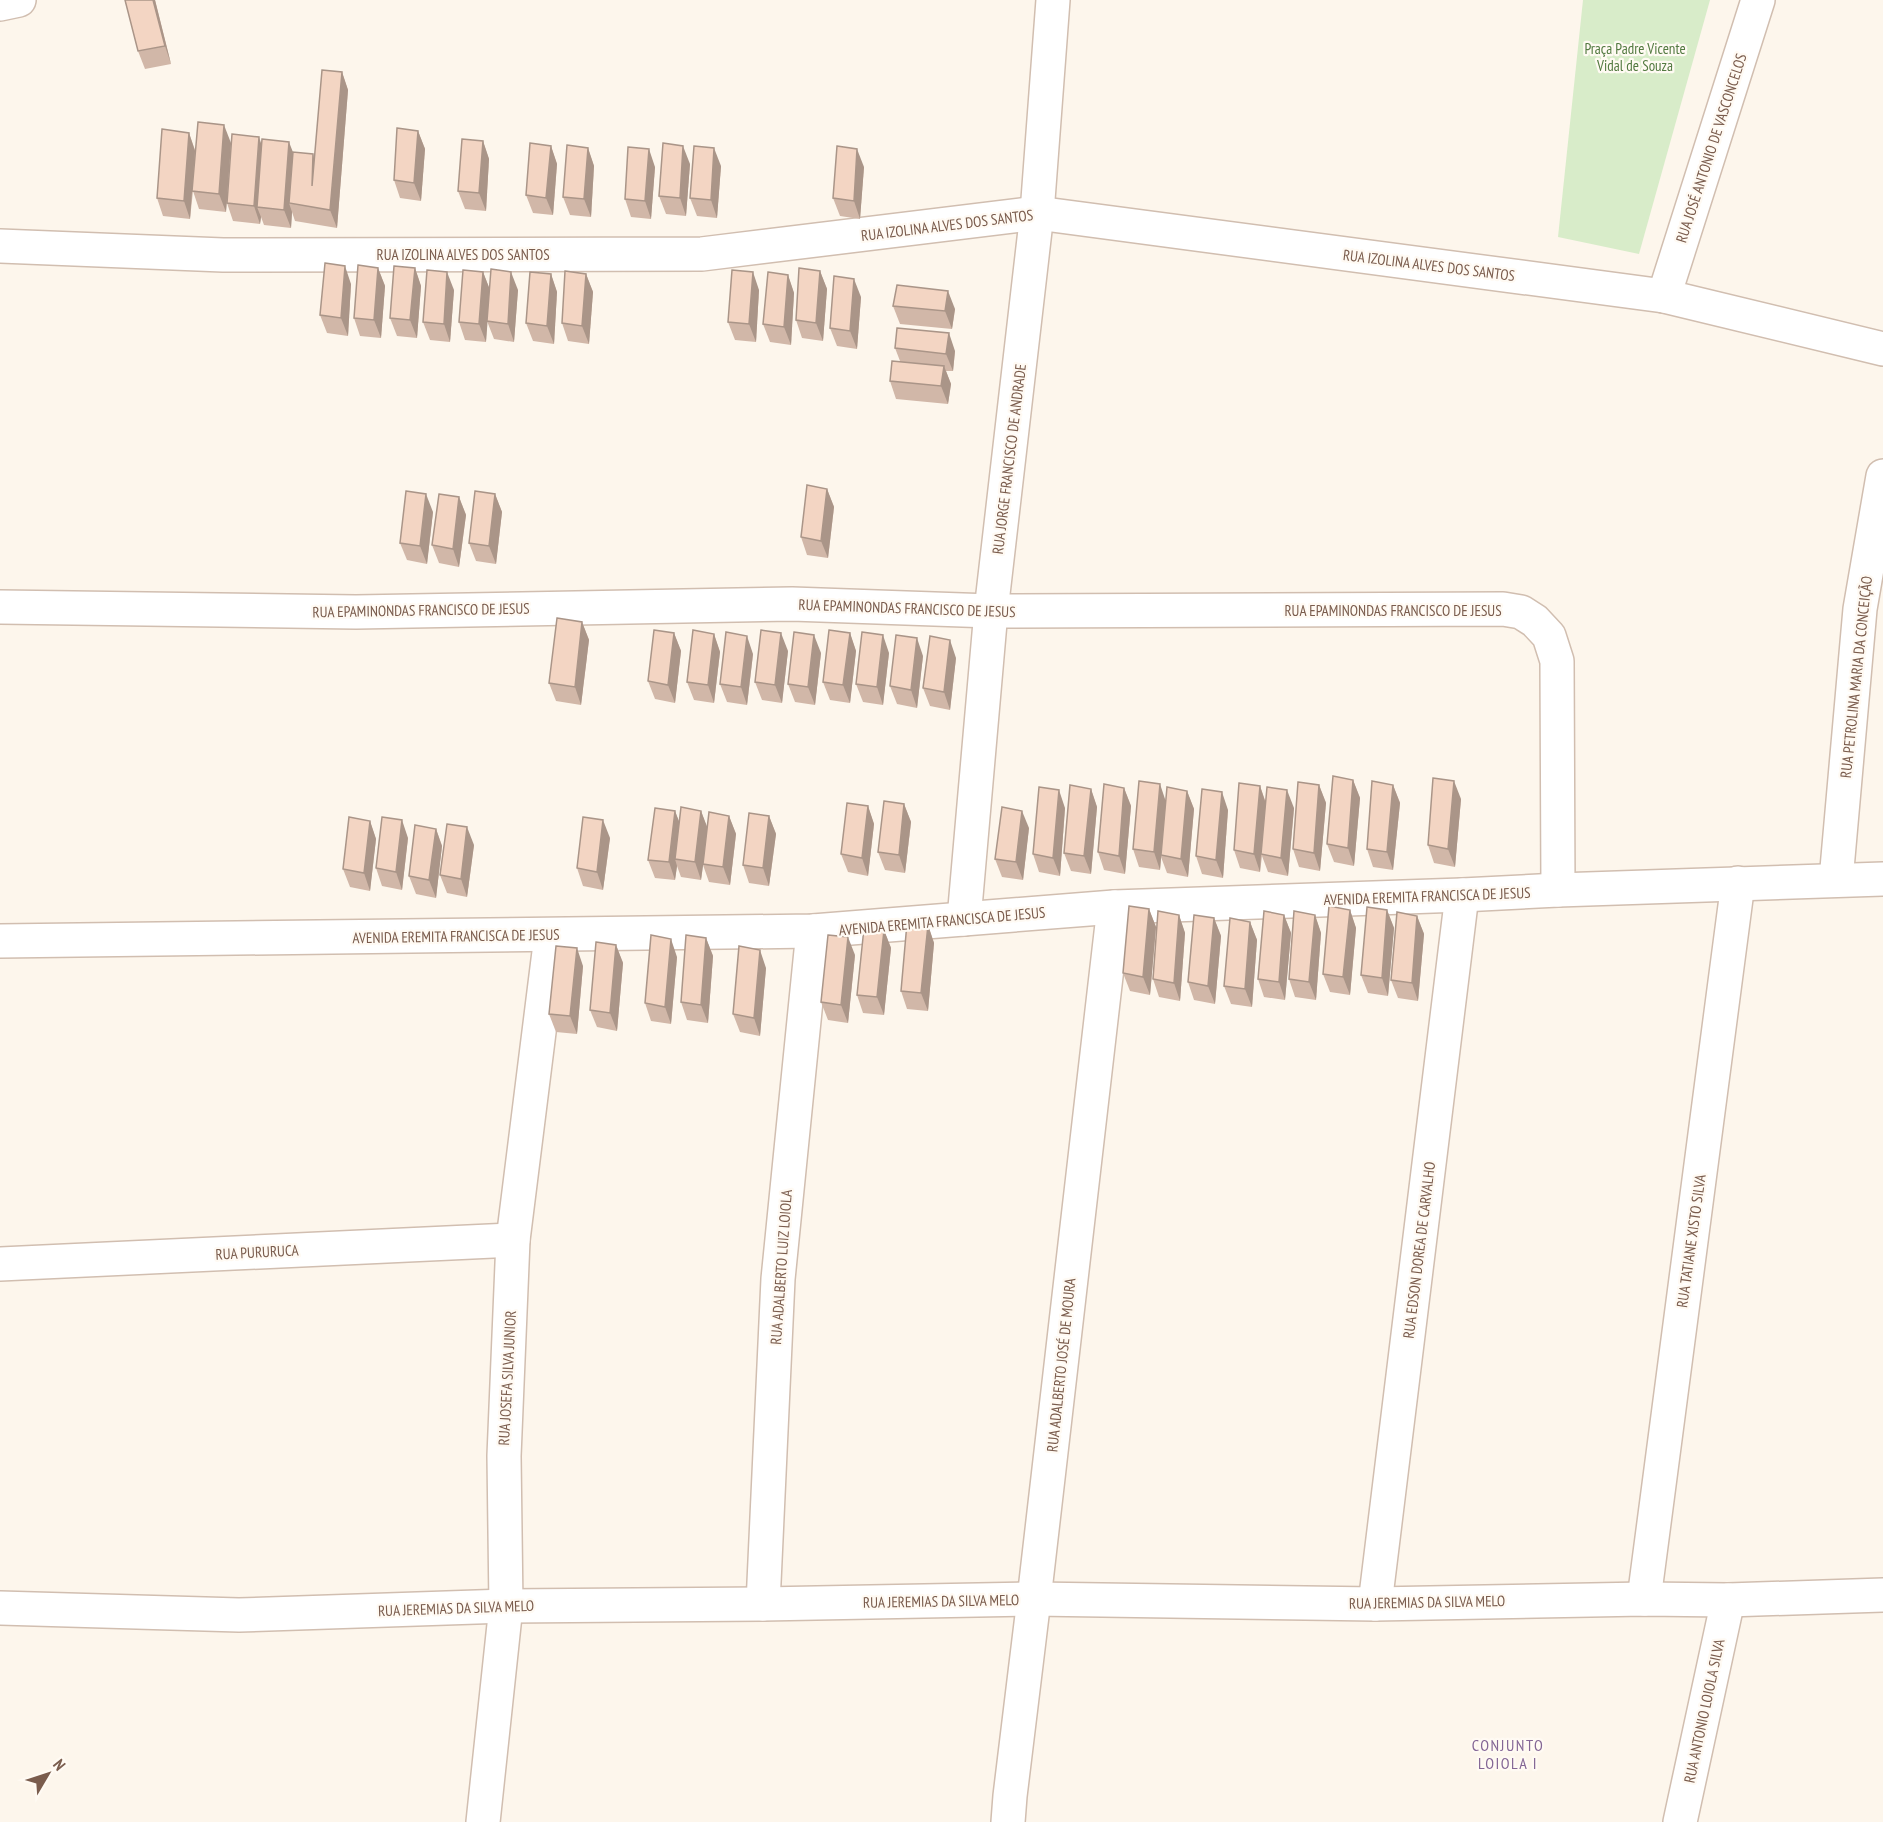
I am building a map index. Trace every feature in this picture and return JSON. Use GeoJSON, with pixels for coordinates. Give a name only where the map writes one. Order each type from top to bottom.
{"type":"FeatureCollection","features":[{"type":"Feature","properties":{"kind":"street"},"geometry":{"type":"LineString","coordinates":[[0,4],[20,0]]}},
{"type":"Feature","properties":{"kind":"street","name":"RUA JORGE FRANCISCO DE ANDRADE"},"geometry":{"type":"LineString","coordinates":[[964,918],[991,611],[1038,213],[1053,0]]}},
{"type":"Feature","properties":{"kind":"street","name":"RUA JOSÉ ANTONIO DE VASCONCELOS"},"geometry":{"type":"LineString","coordinates":[[1664,296],[1758,0]]}},
{"type":"Feature","properties":{"kind":"street","name":"RUA IZOLINA ALVES DOS SANTOS"},"geometry":{"type":"LineString","coordinates":[[0,246],[223,255],[702,254],[1038,213],[1664,296],[1883,350]]}},
{"type":"Feature","properties":{"kind":"street","name":"RUA PETROLINA MARIA DA CONCEIÇÃO"},"geometry":{"type":"LineString","coordinates":[[1836,880],[1860,609],[1883,476]]}},
{"type":"Feature","properties":{"kind":"street","name":"RUA EPAMINONDAS FRANCISCO DE JESUS"},"geometry":{"type":"LineString","coordinates":[[0,607],[356,612],[792,604],[991,611],[1503,609],[1521,612],[1549,636],[1557,661],[1557,890]]}},
{"type":"Feature","properties":{"kind":"street","name":"AVENIDA EREMITA FRANCISCA DE JESUS"},"geometry":{"type":"LineString","coordinates":[[0,941],[813,931],[1114,908],[1883,879]]}},
{"type":"Feature","properties":{"kind":"street","name":"RUA TATIANE XISTO SILVA"},"geometry":{"type":"LineString","coordinates":[[1644,1599],[1738,883]]}},
{"type":"Feature","properties":{"kind":"street","name":"RUA EDSON DOREA DE CARVALHO"},"geometry":{"type":"LineString","coordinates":[[1376,1604],[1462,895]]}},
{"type":"Feature","properties":{"kind":"street","name":"RUA ADALBERTO JOSÉ DE MOURA"},"geometry":{"type":"LineString","coordinates":[[1008,1822],[1114,908]]}},
{"type":"Feature","properties":{"kind":"street","name":"RUA ADALBERTO LUIZ LOIOLA"},"geometry":{"type":"LineString","coordinates":[[763,1604],[778,1280],[813,931]]}},
{"type":"Feature","properties":{"kind":"street","name":"RUA JOSEFA SILVA JUNIOR"},"geometry":{"type":"LineString","coordinates":[[483,1822],[506,1606],[504,1456],[513,1240],[551,936]]}},
{"type":"Feature","properties":{"kind":"street","name":"RUA PURURUCA"},"geometry":{"type":"LineString","coordinates":[[0,1264],[513,1240]]}},
{"type":"Feature","properties":{"kind":"street","name":"RUA JEREMIAS DA SILVA MELO"},"geometry":{"type":"LineString","coordinates":[[0,1608],[239,1615],[506,1606],[1034,1599],[1376,1604],[1644,1599],[1728,1600],[1883,1595]]}},
{"type":"Feature","properties":{"kind":"street","name":"RUA ANTONIO LOIOLA SILVA"},"geometry":{"type":"LineString","coordinates":[[1680,1822],[1728,1600]]}},
{"type":"Feature","properties":{"kind":"green space","name":"Praça Padre Vicente Vidal de Souza"},"geometry":{"type":"Polygon","coordinates":[[[1583,0],[1710,0],[1639,254],[1558,237],[1583,0]]]}},
{"type":"Feature","properties":{"kind":"building"},"geometry":{"type":"Polygon","coordinates":[[[125,0],[153,0],[165,46],[138,51],[125,0]]]}},
{"type":"Feature","properties":{"kind":"building"},"geometry":{"type":"Polygon","coordinates":[[[322,70],[342,72],[330,210],[289,203],[293,152],[313,154],[312,186],[322,70]]]}},
{"type":"Feature","properties":{"kind":"building"},"geometry":{"type":"Polygon","coordinates":[[[198,122],[224,125],[219,194],[192,191],[198,122]]]}},
{"type":"Feature","properties":{"kind":"building"},"geometry":{"type":"Polygon","coordinates":[[[397,128],[418,131],[414,183],[394,180],[397,128]]]}},
{"type":"Feature","properties":{"kind":"building"},"geometry":{"type":"Polygon","coordinates":[[[162,129],[189,133],[184,201],[157,198],[162,129]]]}},
{"type":"Feature","properties":{"kind":"building"},"geometry":{"type":"Polygon","coordinates":[[[232,134],[259,137],[254,206],[227,203],[232,134]]]}},
{"type":"Feature","properties":{"kind":"building"},"geometry":{"type":"Polygon","coordinates":[[[262,139],[289,142],[284,210],[257,207],[262,139]]]}},
{"type":"Feature","properties":{"kind":"building"},"geometry":{"type":"Polygon","coordinates":[[[462,139],[483,141],[479,193],[458,191],[462,139]]]}},
{"type":"Feature","properties":{"kind":"building"},"geometry":{"type":"Polygon","coordinates":[[[530,143],[551,146],[546,198],[526,195],[530,143]]]}},
{"type":"Feature","properties":{"kind":"building"},"geometry":{"type":"Polygon","coordinates":[[[663,143],[683,146],[680,198],[659,196],[663,143]]]}},
{"type":"Feature","properties":{"kind":"building"},"geometry":{"type":"Polygon","coordinates":[[[567,145],[588,148],[584,199],[563,197],[567,145]]]}},
{"type":"Feature","properties":{"kind":"building"},"geometry":{"type":"Polygon","coordinates":[[[694,146],[714,148],[711,200],[690,198],[694,146]]]}},
{"type":"Feature","properties":{"kind":"building"},"geometry":{"type":"Polygon","coordinates":[[[837,146],[857,149],[854,201],[833,198],[837,146]]]}},
{"type":"Feature","properties":{"kind":"building"},"geometry":{"type":"Polygon","coordinates":[[[628,147],[649,149],[645,201],[625,199],[628,147]]]}},
{"type":"Feature","properties":{"kind":"building"},"geometry":{"type":"Polygon","coordinates":[[[325,263],[345,266],[341,318],[320,315],[325,263]]]}},
{"type":"Feature","properties":{"kind":"building"},"geometry":{"type":"Polygon","coordinates":[[[358,265],[378,268],[374,320],[354,318],[358,265]]]}},
{"type":"Feature","properties":{"kind":"building"},"geometry":{"type":"Polygon","coordinates":[[[394,266],[415,268],[410,320],[390,318],[394,266]]]}},
{"type":"Feature","properties":{"kind":"building"},"geometry":{"type":"Polygon","coordinates":[[[799,268],[820,271],[816,323],[796,320],[799,268]]]}},
{"type":"Feature","properties":{"kind":"building"},"geometry":{"type":"Polygon","coordinates":[[[491,269],[511,272],[508,324],[487,321],[491,269]]]}},
{"type":"Feature","properties":{"kind":"building"},"geometry":{"type":"Polygon","coordinates":[[[427,270],[447,272],[444,324],[423,322],[427,270]]]}},
{"type":"Feature","properties":{"kind":"building"},"geometry":{"type":"Polygon","coordinates":[[[463,270],[483,272],[479,324],[459,322],[463,270]]]}},
{"type":"Feature","properties":{"kind":"building"},"geometry":{"type":"Polygon","coordinates":[[[732,270],[753,272],[749,324],[728,322],[732,270]]]}},
{"type":"Feature","properties":{"kind":"building"},"geometry":{"type":"Polygon","coordinates":[[[565,271],[586,274],[582,326],[562,323],[565,271]]]}},
{"type":"Feature","properties":{"kind":"building"},"geometry":{"type":"Polygon","coordinates":[[[530,272],[551,274],[547,326],[526,323],[530,272]]]}},
{"type":"Feature","properties":{"kind":"building"},"geometry":{"type":"Polygon","coordinates":[[[768,272],[788,275],[784,327],[763,324],[768,272]]]}},
{"type":"Feature","properties":{"kind":"building"},"geometry":{"type":"Polygon","coordinates":[[[834,276],[854,279],[850,331],[830,328],[834,276]]]}},
{"type":"Feature","properties":{"kind":"building"},"geometry":{"type":"Polygon","coordinates":[[[897,285],[948,291],[945,311],[893,306],[897,285]]]}},
{"type":"Feature","properties":{"kind":"building"},"geometry":{"type":"Polygon","coordinates":[[[897,328],[949,333],[946,354],[895,348],[897,328]]]}},
{"type":"Feature","properties":{"kind":"building"},"geometry":{"type":"Polygon","coordinates":[[[892,361],[944,366],[941,386],[890,381],[892,361]]]}},
{"type":"Feature","properties":{"kind":"building"},"geometry":{"type":"Polygon","coordinates":[[[807,485],[827,489],[821,541],[801,537],[807,485]]]}},
{"type":"Feature","properties":{"kind":"building"},"geometry":{"type":"Polygon","coordinates":[[[406,491],[426,494],[420,546],[400,543],[406,491]]]}},
{"type":"Feature","properties":{"kind":"building"},"geometry":{"type":"Polygon","coordinates":[[[475,491],[495,494],[489,546],[469,543],[475,491]]]}},
{"type":"Feature","properties":{"kind":"building"},"geometry":{"type":"Polygon","coordinates":[[[439,494],[459,497],[453,549],[432,545],[439,494]]]}},
{"type":"Feature","properties":{"kind":"building"},"geometry":{"type":"Polygon","coordinates":[[[557,618],[582,622],[575,687],[549,683],[557,618]]]}},
{"type":"Feature","properties":{"kind":"building"},"geometry":{"type":"Polygon","coordinates":[[[654,630],[674,633],[668,685],[648,681],[654,630]]]}},
{"type":"Feature","properties":{"kind":"building"},"geometry":{"type":"Polygon","coordinates":[[[693,630],[714,634],[708,685],[687,682],[693,630]]]}},
{"type":"Feature","properties":{"kind":"building"},"geometry":{"type":"Polygon","coordinates":[[[761,630],[781,633],[775,685],[755,682],[761,630]]]}},
{"type":"Feature","properties":{"kind":"building"},"geometry":{"type":"Polygon","coordinates":[[[829,630],[850,633],[843,685],[823,682],[829,630]]]}},
{"type":"Feature","properties":{"kind":"building"},"geometry":{"type":"Polygon","coordinates":[[[726,632],[747,636],[741,687],[720,684],[726,632]]]}},
{"type":"Feature","properties":{"kind":"building"},"geometry":{"type":"Polygon","coordinates":[[[794,632],[814,635],[808,687],[788,684],[794,632]]]}},
{"type":"Feature","properties":{"kind":"building"},"geometry":{"type":"Polygon","coordinates":[[[862,632],[883,635],[877,687],[856,684],[862,632]]]}},
{"type":"Feature","properties":{"kind":"building"},"geometry":{"type":"Polygon","coordinates":[[[896,635],[917,638],[911,690],[890,686],[896,635]]]}},
{"type":"Feature","properties":{"kind":"building"},"geometry":{"type":"Polygon","coordinates":[[[930,636],[950,640],[944,692],[923,688],[930,636]]]}},
{"type":"Feature","properties":{"kind":"building"},"geometry":{"type":"Polygon","coordinates":[[[1333,776],[1353,780],[1348,848],[1327,844],[1333,776]]]}},
{"type":"Feature","properties":{"kind":"building"},"geometry":{"type":"Polygon","coordinates":[[[1433,778],[1454,781],[1448,849],[1428,845],[1433,778]]]}},
{"type":"Feature","properties":{"kind":"building"},"geometry":{"type":"Polygon","coordinates":[[[1139,781],[1160,784],[1154,852],[1133,849],[1139,781]]]}},
{"type":"Feature","properties":{"kind":"building"},"geometry":{"type":"Polygon","coordinates":[[[1372,781],[1393,785],[1387,852],[1367,849],[1372,781]]]}},
{"type":"Feature","properties":{"kind":"building"},"geometry":{"type":"Polygon","coordinates":[[[1298,782],[1319,785],[1314,853],[1293,849],[1298,782]]]}},
{"type":"Feature","properties":{"kind":"building"},"geometry":{"type":"Polygon","coordinates":[[[1239,783],[1260,786],[1254,854],[1234,850],[1239,783]]]}},
{"type":"Feature","properties":{"kind":"building"},"geometry":{"type":"Polygon","coordinates":[[[1104,784],[1124,788],[1119,856],[1098,852],[1104,784]]]}},
{"type":"Feature","properties":{"kind":"building"},"geometry":{"type":"Polygon","coordinates":[[[1070,785],[1091,789],[1084,856],[1064,853],[1070,785]]]}},
{"type":"Feature","properties":{"kind":"building"},"geometry":{"type":"Polygon","coordinates":[[[1039,787],[1059,790],[1053,858],[1033,854],[1039,787]]]}},
{"type":"Feature","properties":{"kind":"building"},"geometry":{"type":"Polygon","coordinates":[[[1167,787],[1187,791],[1181,859],[1161,855],[1167,787]]]}},
{"type":"Feature","properties":{"kind":"building"},"geometry":{"type":"Polygon","coordinates":[[[1267,787],[1287,790],[1281,858],[1261,854],[1267,787]]]}},
{"type":"Feature","properties":{"kind":"building"},"geometry":{"type":"Polygon","coordinates":[[[1202,789],[1222,792],[1216,860],[1196,856],[1202,789]]]}},
{"type":"Feature","properties":{"kind":"building"},"geometry":{"type":"Polygon","coordinates":[[[884,801],[904,804],[899,855],[878,852],[884,801]]]}},
{"type":"Feature","properties":{"kind":"building"},"geometry":{"type":"Polygon","coordinates":[[[847,803],[868,806],[862,858],[841,854],[847,803]]]}},
{"type":"Feature","properties":{"kind":"building"},"geometry":{"type":"Polygon","coordinates":[[[681,807],[701,811],[695,862],[675,859],[681,807]]]}},
{"type":"Feature","properties":{"kind":"building"},"geometry":{"type":"Polygon","coordinates":[[[1002,807],[1022,811],[1016,862],[995,859],[1002,807]]]}},
{"type":"Feature","properties":{"kind":"building"},"geometry":{"type":"Polygon","coordinates":[[[655,808],[675,811],[669,862],[648,860],[655,808]]]}},
{"type":"Feature","properties":{"kind":"building"},"geometry":{"type":"Polygon","coordinates":[[[709,812],[729,816],[723,867],[703,864],[709,812]]]}},
{"type":"Feature","properties":{"kind":"building"},"geometry":{"type":"Polygon","coordinates":[[[749,813],[769,816],[763,868],[743,865],[749,813]]]}},
{"type":"Feature","properties":{"kind":"building"},"geometry":{"type":"Polygon","coordinates":[[[349,817],[370,821],[364,873],[343,869],[349,817]]]}},
{"type":"Feature","properties":{"kind":"building"},"geometry":{"type":"Polygon","coordinates":[[[382,817],[402,820],[396,872],[376,868],[382,817]]]}},
{"type":"Feature","properties":{"kind":"building"},"geometry":{"type":"Polygon","coordinates":[[[583,817],[603,820],[597,872],[577,868],[583,817]]]}},
{"type":"Feature","properties":{"kind":"building"},"geometry":{"type":"Polygon","coordinates":[[[447,824],[467,827],[461,879],[440,875],[447,824]]]}},
{"type":"Feature","properties":{"kind":"building"},"geometry":{"type":"Polygon","coordinates":[[[415,825],[436,829],[429,880],[409,876],[415,825]]]}},
{"type":"Feature","properties":{"kind":"building"},"geometry":{"type":"Polygon","coordinates":[[[1129,906],[1149,909],[1143,977],[1123,973],[1129,906]]]}},
{"type":"Feature","properties":{"kind":"building"},"geometry":{"type":"Polygon","coordinates":[[[1329,906],[1350,910],[1343,977],[1323,974],[1329,906]]]}},
{"type":"Feature","properties":{"kind":"building"},"geometry":{"type":"Polygon","coordinates":[[[1367,907],[1387,910],[1382,978],[1361,975],[1367,907]]]}},
{"type":"Feature","properties":{"kind":"building"},"geometry":{"type":"Polygon","coordinates":[[[1158,911],[1179,915],[1174,983],[1153,979],[1158,911]]]}},
{"type":"Feature","properties":{"kind":"building"},"geometry":{"type":"Polygon","coordinates":[[[1264,911],[1284,915],[1279,982],[1258,979],[1264,911]]]}},
{"type":"Feature","properties":{"kind":"building"},"geometry":{"type":"Polygon","coordinates":[[[1294,911],[1315,915],[1309,982],[1289,979],[1294,911]]]}},
{"type":"Feature","properties":{"kind":"building"},"geometry":{"type":"Polygon","coordinates":[[[1397,912],[1417,916],[1412,983],[1391,980],[1397,912]]]}},
{"type":"Feature","properties":{"kind":"building"},"geometry":{"type":"Polygon","coordinates":[[[1194,915],[1214,918],[1208,986],[1188,982],[1194,915]]]}},
{"type":"Feature","properties":{"kind":"building"},"geometry":{"type":"Polygon","coordinates":[[[1230,918],[1250,922],[1245,989],[1224,986],[1230,918]]]}},
{"type":"Feature","properties":{"kind":"building"},"geometry":{"type":"Polygon","coordinates":[[[907,923],[928,925],[921,993],[901,991],[907,923]]]}},
{"type":"Feature","properties":{"kind":"building"},"geometry":{"type":"Polygon","coordinates":[[[864,928],[884,930],[877,997],[857,995],[864,928]]]}},
{"type":"Feature","properties":{"kind":"building"},"geometry":{"type":"Polygon","coordinates":[[[651,935],[671,939],[665,1007],[645,1003],[651,935]]]}},
{"type":"Feature","properties":{"kind":"building"},"geometry":{"type":"Polygon","coordinates":[[[686,935],[706,938],[701,1005],[681,1002],[686,935]]]}},
{"type":"Feature","properties":{"kind":"building"},"geometry":{"type":"Polygon","coordinates":[[[828,935],[848,937],[841,1005],[821,1002],[828,935]]]}},
{"type":"Feature","properties":{"kind":"building"},"geometry":{"type":"Polygon","coordinates":[[[596,942],[616,945],[610,1013],[590,1010],[596,942]]]}},
{"type":"Feature","properties":{"kind":"building"},"geometry":{"type":"Polygon","coordinates":[[[556,946],[577,948],[570,1016],[549,1014],[556,946]]]}},
{"type":"Feature","properties":{"kind":"building"},"geometry":{"type":"Polygon","coordinates":[[[739,946],[760,950],[754,1018],[733,1014],[739,946]]]}},
{"type":"Feature","properties":{"kind":"district","name":"CONJUNTO LOIOLA I"},"geometry":{"type":"Point","coordinates":[1508,1754]}}]}
